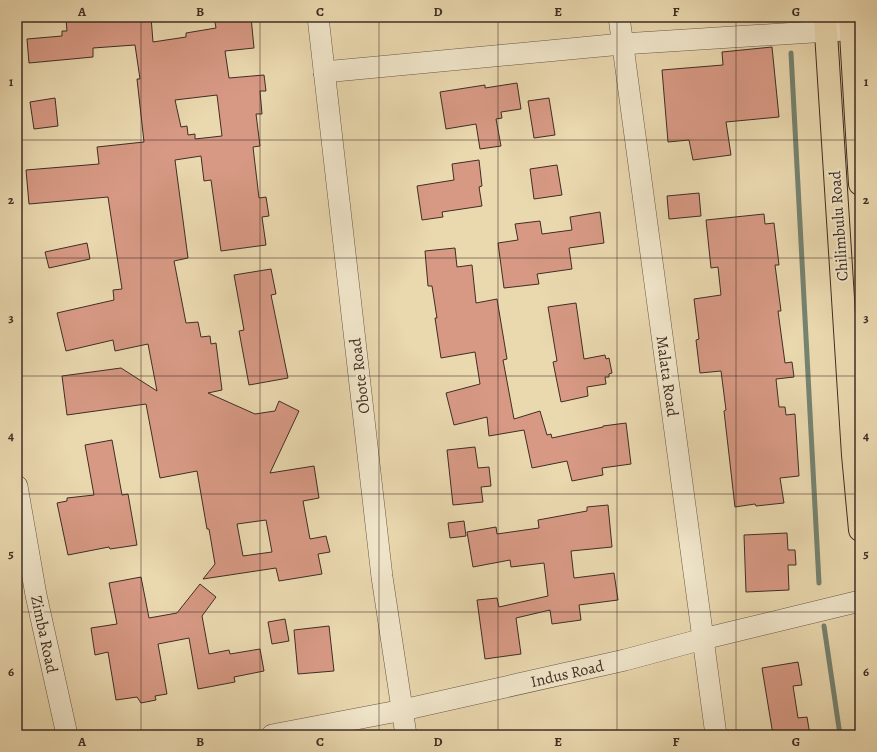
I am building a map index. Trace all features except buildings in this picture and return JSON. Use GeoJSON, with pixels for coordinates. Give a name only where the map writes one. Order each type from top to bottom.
{"type":"FeatureCollection","features":[{"type":"Feature","properties":{"kind":"main road","name":"Chilimbulu Road"},"geometry":{"type":"LineString","coordinates":[[825,24],[853,455],[860,530]]}},
{"type":"Feature","properties":{"kind":"main road","name":"Chilimbulu Road"},"geometry":{"type":"LineString","coordinates":[[854,25],[860,184]]}},
{"type":"Feature","properties":{"kind":"street","name":"Obote Road"},"geometry":{"type":"LineString","coordinates":[[318,17],[382,577],[406,735]]}},
{"type":"Feature","properties":{"kind":"street","name":"Malata Road"},"geometry":{"type":"LineString","coordinates":[[619,17],[716,735]]}},
{"type":"Feature","properties":{"kind":"street"},"geometry":{"type":"LineString","coordinates":[[324,72],[825,24],[854,25]]}},
{"type":"Feature","properties":{"kind":"street","name":"Zimba Road"},"geometry":{"type":"LineString","coordinates":[[17,486],[36,595],[67,735]]}},
{"type":"Feature","properties":{"kind":"street","name":"Indus Road"},"geometry":{"type":"LineString","coordinates":[[272,735],[403,710],[625,660],[860,600]]}},
{"type":"Feature","properties":{"kind":"waterway"},"geometry":{"type":"LineString","coordinates":[[791,53],[819,583]]}},
{"type":"Feature","properties":{"kind":"waterway"},"geometry":{"type":"LineString","coordinates":[[824,626],[840,735]]}}]}
